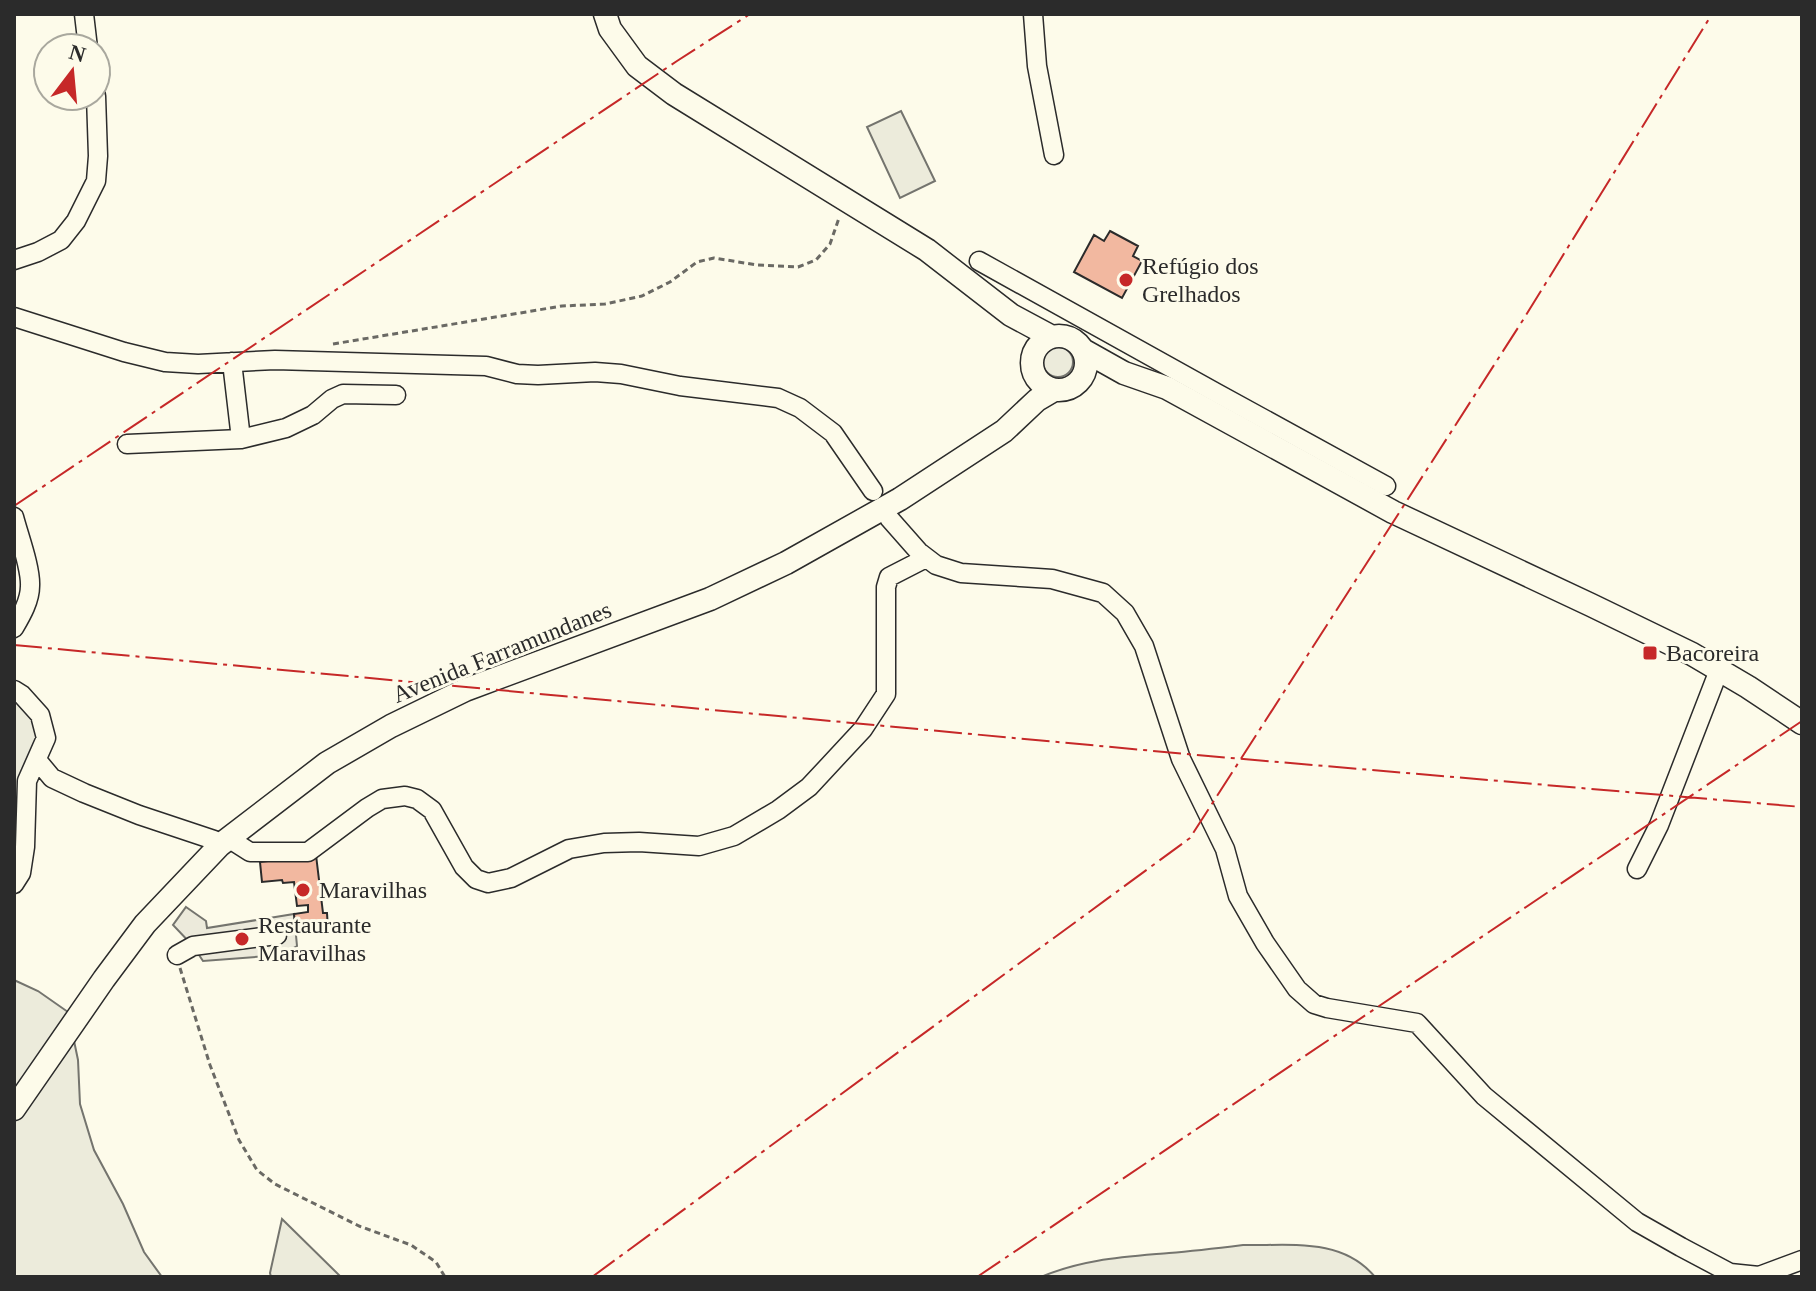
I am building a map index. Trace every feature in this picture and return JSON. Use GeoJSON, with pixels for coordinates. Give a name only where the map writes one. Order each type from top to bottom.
{"type":"FeatureCollection","features":[{"type":"Feature","properties":{"kind":"main road"},"geometry":{"type":"LineString","coordinates":[[605,14],[610,29],[637,66],[674,94],[927,250],[1011,315],[1054,337]]}},
{"type":"Feature","properties":{"kind":"main road"},"geometry":{"type":"LineString","coordinates":[[989,299],[1007,319],[1041,384],[1063,390],[1112,375],[1134,376]]}},
{"type":"Feature","properties":{"kind":"main road"},"geometry":{"type":"LineString","coordinates":[[1016,418],[1041,341],[1054,337],[1069,338],[1112,367],[1167,388],[1393,512],[1591,605],[1719,670],[1802,723]]}},
{"type":"Feature","properties":{"kind":"main road"},"geometry":{"type":"LineString","coordinates":[[1077,384],[1086,370],[1082,348]]}},
{"type":"Feature","properties":{"kind":"main road","name":"Avenida Farramundanes"},"geometry":{"type":"LineString","coordinates":[[14,1109],[145,924],[224,842],[327,763],[391,726],[465,690],[710,599],[786,563],[900,499],[1004,431],[1037,400],[1054,390]]}},
{"type":"Feature","properties":{"kind":"street"},"geometry":{"type":"LineString","coordinates":[[1033,14],[1037,66],[1054,155]]}},
{"type":"Feature","properties":{"kind":"street"},"geometry":{"type":"LineString","coordinates":[[14,260],[61,240],[76,221],[96,181],[97,112]]}},
{"type":"Feature","properties":{"kind":"street"},"geometry":{"type":"LineString","coordinates":[[979,261],[1386,486]]}},
{"type":"Feature","properties":{"kind":"street"},"geometry":{"type":"LineString","coordinates":[[1054,337],[1070,313]]}},
{"type":"Feature","properties":{"kind":"street"},"geometry":{"type":"LineString","coordinates":[[14,317],[165,362],[198,364],[329,354],[486,366],[517,374],[621,374],[680,386],[778,398],[800,408],[833,433],[873,491]]}},
{"type":"Feature","properties":{"kind":"street"},"geometry":{"type":"LineString","coordinates":[[1082,348],[1092,324]]}},
{"type":"Feature","properties":{"kind":"street"},"geometry":{"type":"LineString","coordinates":[[329,354],[332,399]]}},
{"type":"Feature","properties":{"kind":"street"},"geometry":{"type":"LineString","coordinates":[[232,362],[241,439]]}},
{"type":"Feature","properties":{"kind":"street"},"geometry":{"type":"LineString","coordinates":[[127,444],[241,439],[286,428],[313,415],[343,394],[396,395]]}},
{"type":"Feature","properties":{"kind":"street"},"geometry":{"type":"LineString","coordinates":[[14,517],[31,587],[14,628]]}},
{"type":"Feature","properties":{"kind":"street"},"geometry":{"type":"LineString","coordinates":[[889,518],[919,552],[936,565],[961,573],[1052,579],[1103,593],[1125,613],[1144,646],[1181,759],[1225,849],[1238,896],[1297,989],[1314,1004],[1417,1023],[1484,1096],[1637,1222],[1732,1275],[1759,1276],[1802,1260]]}},
{"type":"Feature","properties":{"kind":"street"},"geometry":{"type":"LineString","coordinates":[[37,760],[52,778],[84,793],[250,852],[308,852],[382,799],[405,796],[417,799],[432,810],[464,867],[476,879],[488,883],[511,878],[569,849],[604,843],[639,842],[699,846],[734,836],[778,810],[809,787],[863,729],[886,694],[886,587],[889,577],[926,558]]}},
{"type":"Feature","properties":{"kind":"street"},"geometry":{"type":"LineString","coordinates":[[1637,869],[1659,825],[1719,670]]}},
{"type":"Feature","properties":{"kind":"street"},"geometry":{"type":"LineString","coordinates":[[14,690],[40,715],[46,738],[27,781],[25,847],[21,873],[14,884]]}},
{"type":"Feature","properties":{"kind":"street"},"geometry":{"type":"LineString","coordinates":[[177,955],[193,946],[277,935]]}},
{"type":"Feature","properties":{"kind":"path"},"geometry":{"type":"LineString","coordinates":[[329,354],[562,306],[605,304],[642,296],[670,282],[697,262],[714,258],[798,267],[816,260],[830,244],[845,201]]}},
{"type":"Feature","properties":{"kind":"path"},"geometry":{"type":"LineString","coordinates":[[177,955],[210,1065],[239,1140],[257,1170],[275,1184],[359,1226],[411,1245],[436,1262],[445,1277]]}},
{"type":"Feature","properties":{"kind":"shaded area"},"geometry":{"type":"Polygon","coordinates":[[[901,111],[935,181],[900,198],[867,127],[901,111]]]}},
{"type":"Feature","properties":{"kind":"shaded area"},"geometry":{"type":"Polygon","coordinates":[[[1058,347],[1068,352],[1073,362],[1068,372],[1058,377],[1048,372],[1043,362],[1048,352],[1058,347]]]}},
{"type":"Feature","properties":{"kind":"shaded area"},"geometry":{"type":"Polygon","coordinates":[[[14,699],[31,714],[39,730],[14,877],[14,699]]]}},
{"type":"Feature","properties":{"kind":"shaded area","name":"Restaurante Maravilhas"},"geometry":{"type":"Polygon","coordinates":[[[186,907],[206,921],[207,928],[294,914],[297,946],[281,955],[203,961],[173,925],[186,907]]]}},
{"type":"Feature","properties":{"kind":"shaded area"},"geometry":{"type":"Polygon","coordinates":[[[14,980],[38,991],[68,1012],[78,1060],[80,1104],[94,1150],[144,1252],[162,1277],[14,1277],[14,980]]]}},
{"type":"Feature","properties":{"kind":"shaded area"},"geometry":{"type":"Polygon","coordinates":[[[282,1219],[341,1277],[271,1277],[282,1219]]]}},
{"type":"Feature","properties":{"kind":"shaded area"},"geometry":{"type":"Polygon","coordinates":[[[1243,1245],[1314,1246],[1331,1250],[1362,1264],[1375,1277],[1041,1277],[1072,1266],[1104,1260],[1243,1245]]]}},
{"type":"Feature","properties":{"kind":"building"},"geometry":{"type":"Polygon","coordinates":[[[1110,231],[1138,246],[1133,256],[1142,261],[1122,298],[1074,272],[1094,235],[1104,241],[1110,231]]]}},
{"type":"Feature","properties":{"kind":"building"},"geometry":{"type":"Polygon","coordinates":[[[316,855],[328,929],[296,933],[294,914],[308,912],[308,905],[297,906],[294,882],[262,882],[260,862],[316,855]]]}},
{"type":"Feature","properties":{"kind":"power"},"geometry":{"type":"LineString","coordinates":[[14,506],[750,14]]}},
{"type":"Feature","properties":{"kind":"power"},"geometry":{"type":"LineString","coordinates":[[592,1277],[1190,838],[1523,320],[1712,14]]}},
{"type":"Feature","properties":{"kind":"power"},"geometry":{"type":"LineString","coordinates":[[14,645],[1197,755],[1802,807]]}},
{"type":"Feature","properties":{"kind":"power"},"geometry":{"type":"LineString","coordinates":[[977,1277],[1802,721]]}},
{"type":"Feature","properties":{"kind":"place","name":"Refúgio dos Grelhados"},"geometry":{"type":"Point","coordinates":[1126,280]}},
{"type":"Feature","properties":{"kind":"place","name":"Bacoreira"},"geometry":{"type":"Point","coordinates":[1650,653]}},
{"type":"Feature","properties":{"kind":"place","name":"Maravilhas"},"geometry":{"type":"Point","coordinates":[303,890]}},
{"type":"Feature","properties":{"kind":"place","name":"Restaurante Maravilhas"},"geometry":{"type":"Point","coordinates":[242,939]}}]}
